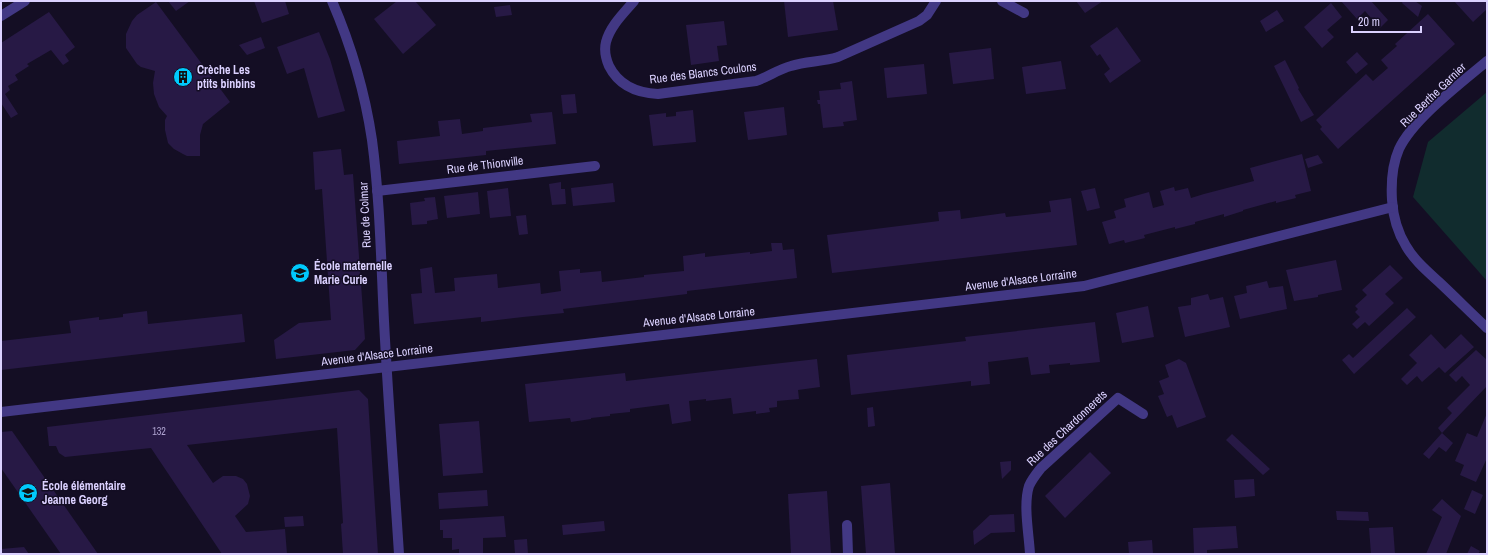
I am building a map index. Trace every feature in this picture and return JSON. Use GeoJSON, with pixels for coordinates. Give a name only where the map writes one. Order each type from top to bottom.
{"type":"FeatureCollection","features":[{"type":"Feature","properties":{"kind":"street"},"geometry":{"type":"LineString","coordinates":[[1,16],[24,1]]}},
{"type":"Feature","properties":{"kind":"street","name":"Rue de Colmar"},"geometry":{"type":"LineString","coordinates":[[332,1],[346,36],[362,90],[372,139],[377,191],[399,554]]}},
{"type":"Feature","properties":{"kind":"street","name":"Rue des Blancs Coulons"},"geometry":{"type":"LineString","coordinates":[[634,1],[616,21],[606,41],[605,51],[608,63],[613,74],[621,83],[644,93],[658,94],[756,81],[790,66],[826,61],[838,57],[919,21],[927,15],[936,1]]}},
{"type":"Feature","properties":{"kind":"street"},"geometry":{"type":"LineString","coordinates":[[1002,1],[1024,13]]}},
{"type":"Feature","properties":{"kind":"street","name":"Rue Berthe Garnier"},"geometry":{"type":"LineString","coordinates":[[1487,61],[1422,120],[1404,140],[1392,174],[1393,207],[1400,234],[1406,246],[1414,258],[1487,328]]}},
{"type":"Feature","properties":{"kind":"street","name":"Rue de Thionville"},"geometry":{"type":"LineString","coordinates":[[377,191],[595,166]]}},
{"type":"Feature","properties":{"kind":"street","name":"Avenue d'Alsace Lorraine"},"geometry":{"type":"LineString","coordinates":[[1,412],[192,391],[387,366],[1084,286],[1393,207]]}},
{"type":"Feature","properties":{"kind":"street","name":"Rue des Chardonnerets"},"geometry":{"type":"LineString","coordinates":[[1030,554],[1027,505],[1030,485],[1034,477],[1118,398],[1143,414]]}},
{"type":"Feature","properties":{"kind":"street"},"geometry":{"type":"LineString","coordinates":[[847,525],[848,554]]}},
{"type":"Feature","properties":{"kind":"green space"},"geometry":{"type":"Polygon","coordinates":[[[1487,92],[1487,281],[1413,197],[1428,142],[1487,92]]]}},
{"type":"Feature","properties":{"kind":"building"},"geometry":{"type":"Polygon","coordinates":[[[168,1],[190,1],[176,11],[168,1]]]}},
{"type":"Feature","properties":{"kind":"building"},"geometry":{"type":"Polygon","coordinates":[[[254,1],[285,1],[289,14],[262,23],[254,1]]]}},
{"type":"Feature","properties":{"kind":"building"},"geometry":{"type":"Polygon","coordinates":[[[397,1],[415,1],[436,25],[403,54],[374,19],[397,1]]]}},
{"type":"Feature","properties":{"kind":"building"},"geometry":{"type":"Polygon","coordinates":[[[784,1],[833,1],[838,30],[788,37],[784,1]]]}},
{"type":"Feature","properties":{"kind":"building"},"geometry":{"type":"Polygon","coordinates":[[[1076,1],[1103,1],[1085,13],[1076,1]]]}},
{"type":"Feature","properties":{"kind":"building"},"geometry":{"type":"Polygon","coordinates":[[[1341,1],[1371,1],[1388,20],[1380,28],[1365,11],[1357,19],[1341,1]]]}},
{"type":"Feature","properties":{"kind":"building"},"geometry":{"type":"Polygon","coordinates":[[[1403,1],[1415,1],[1422,6],[1418,17],[1402,3],[1403,1]]]}},
{"type":"Feature","properties":{"kind":"building"},"geometry":{"type":"Polygon","coordinates":[[[1454,1],[1487,1],[1487,9],[1473,22],[1454,1]]]}},
{"type":"Feature","properties":{"kind":"building","name":"Crèche Les ptits binbins"},"geometry":{"type":"Polygon","coordinates":[[[156,2],[230,102],[203,124],[200,135],[200,156],[187,156],[174,149],[168,143],[165,130],[165,120],[167,116],[159,107],[154,94],[153,83],[155,71],[141,67],[137,64],[126,48],[126,34],[132,21],[137,15],[156,2]]]}},
{"type":"Feature","properties":{"kind":"building"},"geometry":{"type":"Polygon","coordinates":[[[1331,3],[1342,17],[1327,30],[1334,37],[1322,48],[1304,27],[1331,3]]]}},
{"type":"Feature","properties":{"kind":"building"},"geometry":{"type":"Polygon","coordinates":[[[510,5],[512,15],[496,17],[494,7],[510,5]]]}},
{"type":"Feature","properties":{"kind":"building"},"geometry":{"type":"Polygon","coordinates":[[[1277,10],[1284,21],[1266,32],[1260,21],[1277,10]]]}},
{"type":"Feature","properties":{"kind":"building"},"geometry":{"type":"Polygon","coordinates":[[[49,12],[75,47],[65,55],[69,61],[63,65],[51,50],[27,64],[29,66],[15,75],[18,80],[8,86],[10,90],[5,94],[18,114],[11,118],[1,103],[1,43],[49,12]]]}},
{"type":"Feature","properties":{"kind":"building"},"geometry":{"type":"Polygon","coordinates":[[[1428,14],[1455,44],[1338,149],[1320,129],[1322,127],[1316,120],[1366,74],[1373,81],[1388,68],[1381,60],[1397,46],[1395,44],[1428,14]]]}},
{"type":"Feature","properties":{"kind":"building"},"geometry":{"type":"Polygon","coordinates":[[[724,21],[727,45],[717,46],[719,61],[691,65],[686,25],[724,21]]]}},
{"type":"Feature","properties":{"kind":"building"},"geometry":{"type":"Polygon","coordinates":[[[1117,27],[1141,61],[1110,83],[1104,74],[1110,69],[1100,54],[1097,56],[1090,46],[1117,27]]]}},
{"type":"Feature","properties":{"kind":"building"},"geometry":{"type":"Polygon","coordinates":[[[319,32],[330,59],[345,111],[318,118],[304,68],[287,74],[277,47],[319,32]]]}},
{"type":"Feature","properties":{"kind":"building"},"geometry":{"type":"Polygon","coordinates":[[[261,37],[265,48],[247,55],[239,45],[261,37]]]}},
{"type":"Feature","properties":{"kind":"building"},"geometry":{"type":"Polygon","coordinates":[[[991,48],[994,79],[953,84],[949,53],[991,48]]]}},
{"type":"Feature","properties":{"kind":"building"},"geometry":{"type":"Polygon","coordinates":[[[1357,52],[1368,64],[1356,74],[1346,62],[1357,52]]]}},
{"type":"Feature","properties":{"kind":"building"},"geometry":{"type":"Polygon","coordinates":[[[1285,60],[1299,88],[1298,89],[1314,115],[1301,122],[1274,66],[1285,60]]]}},
{"type":"Feature","properties":{"kind":"building"},"geometry":{"type":"Polygon","coordinates":[[[1061,61],[1066,89],[1026,94],[1022,67],[1061,61]]]}},
{"type":"Feature","properties":{"kind":"building"},"geometry":{"type":"Polygon","coordinates":[[[924,64],[927,94],[887,98],[884,68],[924,64]]]}},
{"type":"Feature","properties":{"kind":"building"},"geometry":{"type":"Polygon","coordinates":[[[852,81],[857,120],[843,122],[844,126],[823,128],[820,104],[818,104],[817,100],[820,100],[819,91],[841,89],[840,83],[852,81]]]}},
{"type":"Feature","properties":{"kind":"building"},"geometry":{"type":"Polygon","coordinates":[[[575,94],[577,113],[563,114],[561,95],[575,94]]]}},
{"type":"Feature","properties":{"kind":"building"},"geometry":{"type":"Polygon","coordinates":[[[784,107],[787,135],[748,140],[744,112],[784,107]]]}},
{"type":"Feature","properties":{"kind":"building"},"geometry":{"type":"Polygon","coordinates":[[[693,110],[696,142],[653,146],[649,115],[666,113],[666,117],[676,116],[676,112],[693,110]]]}},
{"type":"Feature","properties":{"kind":"building"},"geometry":{"type":"Polygon","coordinates":[[[552,112],[556,144],[486,151],[486,155],[399,164],[397,141],[440,136],[438,121],[460,119],[462,134],[483,131],[483,128],[532,122],[530,114],[552,112]]]}},
{"type":"Feature","properties":{"kind":"building"},"geometry":{"type":"Polygon","coordinates":[[[341,149],[344,175],[353,174],[365,339],[355,350],[276,359],[274,340],[299,323],[331,320],[322,189],[315,190],[313,152],[341,149]]]}},
{"type":"Feature","properties":{"kind":"building"},"geometry":{"type":"Polygon","coordinates":[[[1302,154],[1311,191],[1295,195],[1296,198],[1276,203],[1276,201],[1224,217],[1224,214],[1195,222],[1195,224],[1175,229],[1175,227],[1144,235],[1145,238],[1125,243],[1124,240],[1109,244],[1102,222],[1116,218],[1114,211],[1126,207],[1124,199],[1149,192],[1153,208],[1164,205],[1160,191],[1174,187],[1175,191],[1188,188],[1191,198],[1254,181],[1250,168],[1302,154]]]}},
{"type":"Feature","properties":{"kind":"building"},"geometry":{"type":"Polygon","coordinates":[[[1318,155],[1323,163],[1308,168],[1305,159],[1318,155]]]}},
{"type":"Feature","properties":{"kind":"building"},"geometry":{"type":"Polygon","coordinates":[[[561,182],[561,189],[565,189],[566,204],[552,205],[549,184],[561,182]]]}},
{"type":"Feature","properties":{"kind":"building"},"geometry":{"type":"Polygon","coordinates":[[[613,183],[615,202],[573,206],[571,188],[613,183]]]}},
{"type":"Feature","properties":{"kind":"building"},"geometry":{"type":"Polygon","coordinates":[[[508,188],[511,216],[490,218],[487,191],[508,188]]]}},
{"type":"Feature","properties":{"kind":"building"},"geometry":{"type":"Polygon","coordinates":[[[1095,188],[1100,208],[1087,211],[1081,191],[1095,188]]]}},
{"type":"Feature","properties":{"kind":"building"},"geometry":{"type":"Polygon","coordinates":[[[478,192],[480,214],[447,218],[444,196],[478,192]]]}},
{"type":"Feature","properties":{"kind":"building"},"geometry":{"type":"Polygon","coordinates":[[[435,197],[438,219],[427,221],[427,224],[412,225],[410,203],[425,201],[424,198],[435,197]]]}},
{"type":"Feature","properties":{"kind":"building"},"geometry":{"type":"Polygon","coordinates":[[[1071,198],[1077,245],[832,273],[827,235],[939,221],[938,212],[960,210],[961,219],[1005,213],[1006,217],[1051,212],[1049,201],[1071,198]]]}},
{"type":"Feature","properties":{"kind":"building"},"geometry":{"type":"Polygon","coordinates":[[[526,215],[528,234],[519,235],[516,216],[526,215]]]}},
{"type":"Feature","properties":{"kind":"building"},"geometry":{"type":"Polygon","coordinates":[[[771,243],[782,243],[783,250],[794,249],[797,278],[687,291],[687,294],[563,309],[564,313],[481,322],[481,317],[414,324],[411,294],[422,293],[420,269],[432,267],[435,293],[455,291],[454,278],[497,274],[498,288],[540,283],[541,294],[561,291],[559,271],[580,269],[580,273],[601,271],[602,282],[644,277],[644,275],[684,271],[683,256],[705,253],[705,257],[772,251],[771,243]]]}},
{"type":"Feature","properties":{"kind":"building"},"geometry":{"type":"Polygon","coordinates":[[[1336,260],[1342,290],[1318,295],[1318,297],[1294,301],[1286,270],[1336,260]]]}},
{"type":"Feature","properties":{"kind":"building"},"geometry":{"type":"Polygon","coordinates":[[[1390,265],[1403,278],[1385,294],[1394,303],[1369,326],[1365,322],[1357,329],[1352,324],[1360,317],[1355,312],[1358,309],[1355,306],[1367,295],[1362,290],[1390,265]]]}},
{"type":"Feature","properties":{"kind":"building"},"geometry":{"type":"Polygon","coordinates":[[[1267,281],[1269,288],[1283,286],[1287,309],[1240,319],[1234,296],[1247,293],[1246,286],[1267,281]]]}},
{"type":"Feature","properties":{"kind":"building"},"geometry":{"type":"Polygon","coordinates":[[[1208,294],[1210,300],[1223,297],[1230,327],[1185,337],[1178,307],[1191,305],[1191,298],[1208,294]]]}},
{"type":"Feature","properties":{"kind":"building"},"geometry":{"type":"Polygon","coordinates":[[[1148,306],[1154,337],[1122,343],[1116,313],[1148,306]]]}},
{"type":"Feature","properties":{"kind":"building"},"geometry":{"type":"Polygon","coordinates":[[[1407,308],[1416,317],[1354,374],[1342,360],[1349,354],[1353,358],[1407,308]]]}},
{"type":"Feature","properties":{"kind":"building"},"geometry":{"type":"Polygon","coordinates":[[[147,311],[148,324],[242,314],[245,342],[1,370],[1,341],[71,333],[69,321],[99,317],[99,320],[123,317],[123,314],[147,311]]]}},
{"type":"Feature","properties":{"kind":"building"},"geometry":{"type":"Polygon","coordinates":[[[1095,322],[1100,362],[1070,365],[1070,363],[1049,365],[1050,373],[1031,375],[1028,357],[988,362],[990,384],[971,386],[971,381],[851,395],[847,355],[966,341],[965,337],[1095,322]]]}},
{"type":"Feature","properties":{"kind":"building"},"geometry":{"type":"Polygon","coordinates":[[[1431,334],[1445,349],[1461,334],[1474,347],[1445,373],[1439,367],[1422,382],[1417,376],[1407,385],[1401,379],[1417,363],[1409,355],[1431,334]]]}},
{"type":"Feature","properties":{"kind":"building"},"geometry":{"type":"Polygon","coordinates":[[[1476,350],[1487,360],[1487,386],[1442,433],[1438,428],[1452,413],[1447,408],[1470,385],[1462,376],[1456,382],[1449,375],[1476,350]]]}},
{"type":"Feature","properties":{"kind":"building"},"geometry":{"type":"Polygon","coordinates":[[[817,359],[820,387],[798,390],[799,399],[777,401],[777,407],[769,408],[770,412],[756,414],[756,411],[733,414],[731,398],[706,401],[706,399],[689,401],[691,421],[672,424],[669,404],[630,409],[630,412],[610,414],[610,416],[571,422],[570,418],[529,422],[525,384],[625,373],[626,381],[817,359]]]}},
{"type":"Feature","properties":{"kind":"building"},"geometry":{"type":"Polygon","coordinates":[[[1179,359],[1186,363],[1206,417],[1177,428],[1172,415],[1167,417],[1158,396],[1164,394],[1159,381],[1169,377],[1165,365],[1179,359]]]}},
{"type":"Feature","properties":{"kind":"building"},"geometry":{"type":"Polygon","coordinates":[[[359,390],[368,399],[378,554],[343,554],[341,524],[343,523],[337,428],[187,445],[213,483],[223,476],[236,476],[243,479],[247,484],[250,496],[248,504],[235,516],[246,532],[285,529],[287,554],[222,554],[151,448],[65,457],[59,453],[56,446],[49,446],[47,427],[359,390]]]}},
{"type":"Feature","properties":{"kind":"building"},"geometry":{"type":"Polygon","coordinates":[[[873,407],[875,426],[868,427],[867,408],[873,407]]]}},
{"type":"Feature","properties":{"kind":"building"},"geometry":{"type":"Polygon","coordinates":[[[1487,413],[1487,458],[1476,482],[1460,475],[1464,465],[1455,461],[1467,433],[1477,437],[1487,413]]]}},
{"type":"Feature","properties":{"kind":"building"},"geometry":{"type":"Polygon","coordinates":[[[479,421],[483,473],[443,476],[439,424],[479,421]]]}},
{"type":"Feature","properties":{"kind":"building","name":"École élémentaire Jeanne Georg"},"geometry":{"type":"Polygon","coordinates":[[[12,431],[98,554],[61,554],[1,468],[1,432],[12,431]]]}},
{"type":"Feature","properties":{"kind":"building"},"geometry":{"type":"Polygon","coordinates":[[[1442,433],[1453,443],[1446,452],[1439,447],[1429,459],[1423,454],[1442,433]]]}},
{"type":"Feature","properties":{"kind":"building"},"geometry":{"type":"Polygon","coordinates":[[[1232,434],[1270,469],[1263,475],[1226,440],[1232,434]]]}},
{"type":"Feature","properties":{"kind":"building"},"geometry":{"type":"Polygon","coordinates":[[[1090,452],[1111,473],[1065,518],[1045,496],[1090,452]]]}},
{"type":"Feature","properties":{"kind":"building"},"geometry":{"type":"Polygon","coordinates":[[[1011,461],[1011,470],[1002,479],[1000,462],[1011,461]]]}},
{"type":"Feature","properties":{"kind":"building"},"geometry":{"type":"Polygon","coordinates":[[[1254,479],[1255,496],[1235,498],[1234,480],[1254,479]]]}},
{"type":"Feature","properties":{"kind":"building"},"geometry":{"type":"Polygon","coordinates":[[[890,483],[895,554],[866,554],[861,486],[890,483]]]}},
{"type":"Feature","properties":{"kind":"building"},"geometry":{"type":"Polygon","coordinates":[[[487,490],[488,506],[439,509],[438,493],[487,490]]]}},
{"type":"Feature","properties":{"kind":"building"},"geometry":{"type":"Polygon","coordinates":[[[1472,490],[1483,495],[1475,514],[1464,509],[1472,490]]]}},
{"type":"Feature","properties":{"kind":"building"},"geometry":{"type":"Polygon","coordinates":[[[827,491],[831,554],[791,554],[788,494],[827,491]]]}},
{"type":"Feature","properties":{"kind":"building"},"geometry":{"type":"Polygon","coordinates":[[[1442,499],[1461,516],[1446,554],[1426,554],[1442,517],[1432,510],[1442,499]]]}},
{"type":"Feature","properties":{"kind":"building"},"geometry":{"type":"Polygon","coordinates":[[[1336,511],[1368,512],[1369,521],[1337,520],[1336,511]]]}},
{"type":"Feature","properties":{"kind":"building"},"geometry":{"type":"Polygon","coordinates":[[[1014,514],[1015,532],[991,533],[974,545],[973,531],[990,515],[1014,514]]]}},
{"type":"Feature","properties":{"kind":"building"},"geometry":{"type":"Polygon","coordinates":[[[303,516],[304,526],[285,527],[284,517],[303,516]]]}},
{"type":"Feature","properties":{"kind":"building"},"geometry":{"type":"Polygon","coordinates":[[[504,516],[506,537],[483,538],[483,554],[459,554],[459,549],[452,550],[452,538],[443,538],[443,530],[440,530],[440,520],[504,516]]]}},
{"type":"Feature","properties":{"kind":"building"},"geometry":{"type":"Polygon","coordinates":[[[604,521],[605,531],[563,535],[562,525],[604,521]]]}},
{"type":"Feature","properties":{"kind":"building"},"geometry":{"type":"Polygon","coordinates":[[[1236,526],[1238,548],[1207,550],[1207,554],[1194,554],[1193,528],[1236,526]]]}},
{"type":"Feature","properties":{"kind":"building"},"geometry":{"type":"Polygon","coordinates":[[[1393,527],[1395,554],[1371,554],[1369,528],[1393,527]]]}},
{"type":"Feature","properties":{"kind":"building"},"geometry":{"type":"Polygon","coordinates":[[[527,539],[528,554],[515,554],[514,540],[527,539]]]}},
{"type":"Feature","properties":{"kind":"building"},"geometry":{"type":"Polygon","coordinates":[[[1152,540],[1153,554],[1129,554],[1128,542],[1152,540]]]}},
{"type":"Feature","properties":{"kind":"building"},"geometry":{"type":"Polygon","coordinates":[[[1471,546],[1480,551],[1478,554],[1467,554],[1471,546]]]}},
{"type":"Feature","properties":{"kind":"building"},"geometry":{"type":"Polygon","coordinates":[[[24,547],[29,554],[1,554],[1,549],[24,547]]]}},
{"type":"Feature","properties":{"kind":"place","name":"Crèche Les ptits binbins"},"geometry":{"type":"Point","coordinates":[183,77]}},
{"type":"Feature","properties":{"kind":"place","name":"École maternelle Marie Curie"},"geometry":{"type":"Point","coordinates":[300,273]}},
{"type":"Feature","properties":{"kind":"place","name":"École élémentaire Jeanne Georg"},"geometry":{"type":"Point","coordinates":[28,493]}}]}
